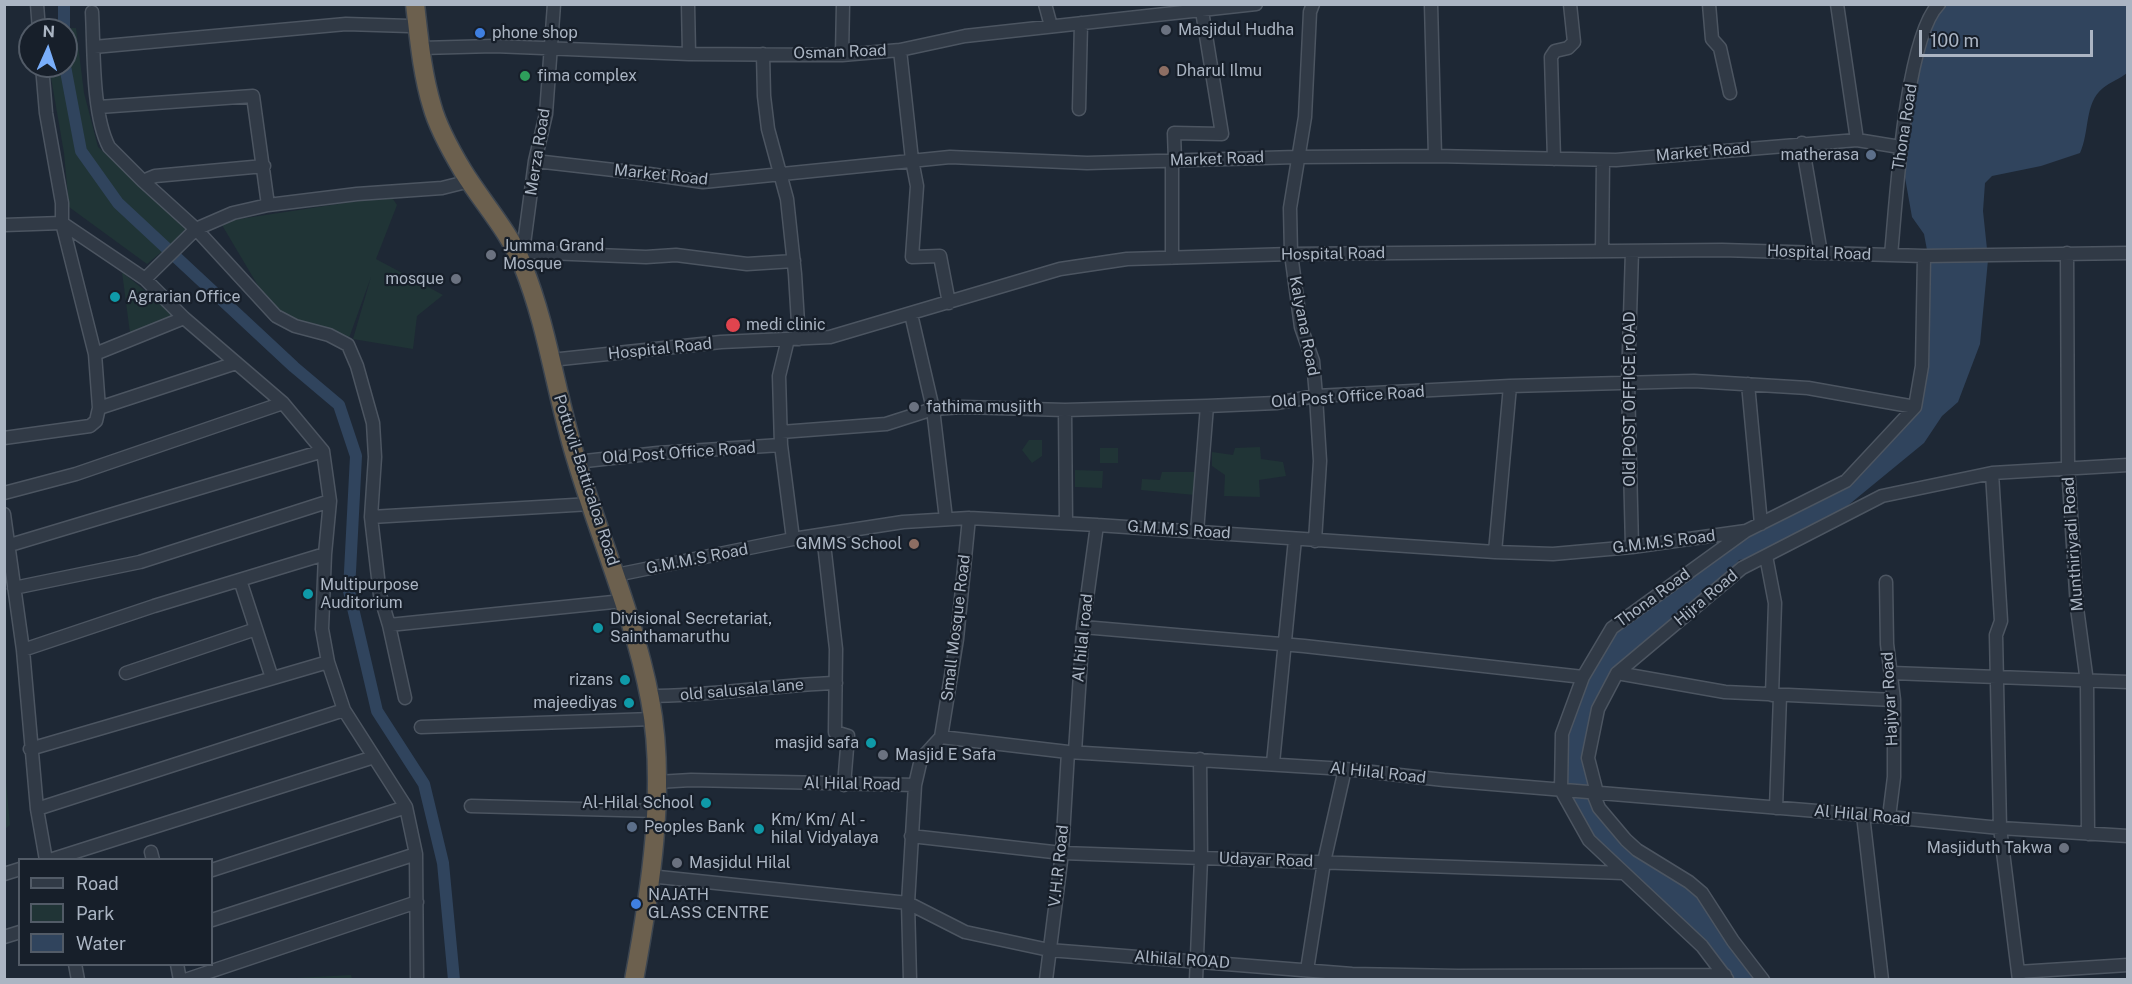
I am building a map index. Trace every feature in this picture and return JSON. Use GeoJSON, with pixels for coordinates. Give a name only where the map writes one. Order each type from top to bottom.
{"type":"FeatureCollection","features":[{"type":"Feature","properties":{"kind":"highway","name":"Pottuvil-Batticaloa Road"},"geometry":{"type":"LineString","coordinates":[[415,4],[432,106],[446,140],[508,239],[523,257],[576,462],[616,575],[641,660],[653,719],[657,811],[642,945],[634,980]]}},
{"type":"Feature","properties":{"kind":"street","name":"Merza Road"},"geometry":{"type":"LineString","coordinates":[[523,257],[535,161],[546,114],[554,4]]}},
{"type":"Feature","properties":{"kind":"street"},"geometry":{"type":"LineString","coordinates":[[688,4],[689,54]]}},
{"type":"Feature","properties":{"kind":"street"},"geometry":{"type":"LineString","coordinates":[[842,55],[843,4]]}},
{"type":"Feature","properties":{"kind":"street"},"geometry":{"type":"LineString","coordinates":[[1045,4],[1051,26]]}},
{"type":"Feature","properties":{"kind":"street","name":"Osman Road"},"geometry":{"type":"LineString","coordinates":[[421,48],[494,46],[689,54],[842,55],[900,50],[965,36],[1256,4]]}},
{"type":"Feature","properties":{"kind":"street","name":"Kalyana Road"},"geometry":{"type":"LineString","coordinates":[[1313,4],[1310,12],[1305,117],[1290,208],[1291,254],[1301,327],[1313,361],[1316,396],[1320,460],[1315,540]]}},
{"type":"Feature","properties":{"kind":"street"},"geometry":{"type":"LineString","coordinates":[[1431,4],[1435,156]]}},
{"type":"Feature","properties":{"kind":"street"},"geometry":{"type":"LineString","coordinates":[[1554,159],[1551,57],[1555,51],[1568,48],[1574,42],[1570,4]]}},
{"type":"Feature","properties":{"kind":"street"},"geometry":{"type":"LineString","coordinates":[[1709,4],[1712,39],[1720,48],[1730,93]]}},
{"type":"Feature","properties":{"kind":"street"},"geometry":{"type":"LineString","coordinates":[[1838,4],[1857,140]]}},
{"type":"Feature","properties":{"kind":"street","name":"Thona Road"},"geometry":{"type":"LineString","coordinates":[[1891,255],[1900,147],[1916,61],[1931,13],[1939,4]]}},
{"type":"Feature","properties":{"kind":"street"},"geometry":{"type":"LineString","coordinates":[[1172,258],[1174,133],[1222,134],[1196,9]]}},
{"type":"Feature","properties":{"kind":"street"},"geometry":{"type":"LineString","coordinates":[[92,12],[99,107],[109,147],[276,316],[295,326],[329,335],[348,345],[357,366],[373,423],[375,458],[371,517],[380,596],[389,625],[405,698]]}},
{"type":"Feature","properties":{"kind":"street"},"geometry":{"type":"LineString","coordinates":[[1079,109],[1081,23]]}},
{"type":"Feature","properties":{"kind":"street"},"geometry":{"type":"LineString","coordinates":[[94,47],[346,24],[409,26],[418,24]]}},
{"type":"Feature","properties":{"kind":"street"},"geometry":{"type":"LineString","coordinates":[[900,50],[917,186],[912,257],[940,256],[949,303]]}},
{"type":"Feature","properties":{"kind":"street"},"geometry":{"type":"LineString","coordinates":[[763,54],[768,129],[787,199],[794,261],[793,339],[779,376],[781,446],[794,539]]}},
{"type":"Feature","properties":{"kind":"street"},"geometry":{"type":"LineString","coordinates":[[4,438],[90,426],[96,421],[99,408],[95,354],[62,223],[62,203],[46,113],[43,78]]}},
{"type":"Feature","properties":{"kind":"street"},"geometry":{"type":"LineString","coordinates":[[99,107],[253,96],[268,205]]}},
{"type":"Feature","properties":{"kind":"street","name":"Market Road"},"geometry":{"type":"LineString","coordinates":[[535,161],[703,182],[950,157],[1087,163],[1435,156],[1603,160],[1857,140],[1900,147]]}},
{"type":"Feature","properties":{"kind":"street"},"geometry":{"type":"LineString","coordinates":[[1802,143],[1821,253]]}},
{"type":"Feature","properties":{"kind":"street"},"geometry":{"type":"LineString","coordinates":[[1602,251],[1603,160]]}},
{"type":"Feature","properties":{"kind":"street"},"geometry":{"type":"LineString","coordinates":[[143,181],[155,176],[264,166]]}},
{"type":"Feature","properties":{"kind":"street"},"geometry":{"type":"LineString","coordinates":[[149,275],[194,231],[234,213],[268,205],[357,194],[442,188],[470,181]]}},
{"type":"Feature","properties":{"kind":"street"},"geometry":{"type":"LineString","coordinates":[[4,225],[62,223],[149,275],[184,318],[283,403],[323,451],[330,501],[322,629],[328,662],[344,710],[406,807],[416,854],[417,980]]}},
{"type":"Feature","properties":{"kind":"street","name":"Hospital Road"},"geometry":{"type":"LineString","coordinates":[[550,360],[721,342],[830,337],[1060,269],[1127,259],[1291,254],[1722,250],[1924,256],[2127,252]]}},
{"type":"Feature","properties":{"kind":"street","name":"Old POST OFFICE rOAD"},"geometry":{"type":"LineString","coordinates":[[1632,251],[1628,382],[1632,547]]}},
{"type":"Feature","properties":{"kind":"street","name":"Munthiriyadi Road"},"geometry":{"type":"LineString","coordinates":[[2067,253],[2068,467],[2077,608],[2087,682],[2088,834]]}},
{"type":"Feature","properties":{"kind":"street"},"geometry":{"type":"LineString","coordinates":[[523,257],[676,255],[747,264],[794,261]]}},
{"type":"Feature","properties":{"kind":"street"},"geometry":{"type":"LineString","coordinates":[[1915,407],[1922,366],[1924,256]]}},
{"type":"Feature","properties":{"kind":"street"},"geometry":{"type":"LineString","coordinates":[[912,314],[933,409],[946,519]]}},
{"type":"Feature","properties":{"kind":"street"},"geometry":{"type":"LineString","coordinates":[[95,354],[184,318]]}},
{"type":"Feature","properties":{"kind":"street"},"geometry":{"type":"LineString","coordinates":[[99,408],[236,363]]}},
{"type":"Feature","properties":{"kind":"street","name":"Old Post Office Road"},"geometry":{"type":"LineString","coordinates":[[781,432],[886,424],[933,409],[963,406],[1065,410],[1207,406],[1276,403],[1316,396],[1628,382],[1694,381],[1808,388],[1915,407]]}},
{"type":"Feature","properties":{"kind":"street"},"geometry":{"type":"LineString","coordinates":[[1748,384],[1761,524]]}},
{"type":"Feature","properties":{"kind":"street"},"geometry":{"type":"LineString","coordinates":[[1495,552],[1510,386]]}},
{"type":"Feature","properties":{"kind":"street"},"geometry":{"type":"LineString","coordinates":[[4,493],[76,474],[283,403]]}},
{"type":"Feature","properties":{"kind":"street"},"geometry":{"type":"LineString","coordinates":[[1197,532],[1207,406]]}},
{"type":"Feature","properties":{"kind":"street","name":"Thona Road"},"geometry":{"type":"LineString","coordinates":[[1561,790],[1562,734],[1582,677],[1611,628],[1746,531],[1846,481],[1915,407]]}},
{"type":"Feature","properties":{"kind":"street"},"geometry":{"type":"LineString","coordinates":[[1065,410],[1066,523]]}},
{"type":"Feature","properties":{"kind":"street","name":"Old Post Office Road"},"geometry":{"type":"LineString","coordinates":[[576,462],[658,453],[781,446]]}},
{"type":"Feature","properties":{"kind":"street"},"geometry":{"type":"LineString","coordinates":[[10,545],[323,451]]}},
{"type":"Feature","properties":{"kind":"street","name":"Hijra Road"},"geometry":{"type":"LineString","coordinates":[[1763,980],[1733,941],[1702,893],[1689,882],[1637,850],[1599,808],[1588,758],[1598,709],[1617,673],[1742,567],[1882,496],[1992,473],[2127,465]]}},
{"type":"Feature","properties":{"kind":"street"},"geometry":{"type":"LineString","coordinates":[[1992,473],[2001,621],[1996,634],[2000,828],[2019,976],[2127,965]]}},
{"type":"Feature","properties":{"kind":"street"},"geometry":{"type":"LineString","coordinates":[[14,588],[140,562],[330,501]]}},
{"type":"Feature","properties":{"kind":"street"},"geometry":{"type":"LineString","coordinates":[[371,517],[591,504]]}},
{"type":"Feature","properties":{"kind":"street"},"geometry":{"type":"LineString","coordinates":[[4,514],[10,545],[22,650],[37,809],[48,858]]}},
{"type":"Feature","properties":{"kind":"street","name":"G.M.M.S Road"},"geometry":{"type":"LineString","coordinates":[[616,575],[794,539],[903,522],[969,518],[1553,554],[1632,547],[1746,531]]}},
{"type":"Feature","properties":{"kind":"street","name":"Small Mosque Road"},"geometry":{"type":"LineString","coordinates":[[941,737],[957,639],[969,518]]}},
{"type":"Feature","properties":{"kind":"street","name":"Al hilal road"},"geometry":{"type":"LineString","coordinates":[[1071,752],[1083,627],[1097,525]]}},
{"type":"Feature","properties":{"kind":"street"},"geometry":{"type":"LineString","coordinates":[[823,535],[836,649],[836,732],[848,736],[844,785]]}},
{"type":"Feature","properties":{"kind":"street"},"geometry":{"type":"LineString","coordinates":[[1273,763],[1295,539]]}},
{"type":"Feature","properties":{"kind":"street"},"geometry":{"type":"LineString","coordinates":[[22,650],[325,554]]}},
{"type":"Feature","properties":{"kind":"street"},"geometry":{"type":"LineString","coordinates":[[1766,556],[1775,603],[1776,808]]}},
{"type":"Feature","properties":{"kind":"street"},"geometry":{"type":"LineString","coordinates":[[240,580],[272,678]]}},
{"type":"Feature","properties":{"kind":"street","name":"Hajiyar Road"},"geometry":{"type":"LineString","coordinates":[[1886,582],[1887,644],[1894,700],[1894,777],[1889,817]]}},
{"type":"Feature","properties":{"kind":"street"},"geometry":{"type":"LineString","coordinates":[[389,625],[623,601]]}},
{"type":"Feature","properties":{"kind":"street"},"geometry":{"type":"LineString","coordinates":[[1083,627],[1283,644],[1582,677]]}},
{"type":"Feature","properties":{"kind":"street"},"geometry":{"type":"LineString","coordinates":[[126,673],[256,629]]}},
{"type":"Feature","properties":{"kind":"street"},"geometry":{"type":"LineString","coordinates":[[30,749],[328,662]]}},
{"type":"Feature","properties":{"kind":"street"},"geometry":{"type":"LineString","coordinates":[[1617,673],[1725,692],[1894,700]]}},
{"type":"Feature","properties":{"kind":"street"},"geometry":{"type":"LineString","coordinates":[[1892,673],[2127,682]]}},
{"type":"Feature","properties":{"kind":"street","name":"old salusala lane"},"geometry":{"type":"LineString","coordinates":[[649,696],[717,694],[761,688],[836,683]]}},
{"type":"Feature","properties":{"kind":"street"},"geometry":{"type":"LineString","coordinates":[[37,809],[344,710]]}},
{"type":"Feature","properties":{"kind":"street"},"geometry":{"type":"LineString","coordinates":[[421,727],[653,719]]}},
{"type":"Feature","properties":{"kind":"street","name":"Al Hilal Road"},"geometry":{"type":"LineString","coordinates":[[657,782],[691,780],[915,785],[921,759],[941,737],[1071,752],[1273,763],[2000,828],[2127,836]]}},
{"type":"Feature","properties":{"kind":"street","name":"V.H.R Road"},"geometry":{"type":"LineString","coordinates":[[1046,980],[1062,853],[1071,752]]}},
{"type":"Feature","properties":{"kind":"street"},"geometry":{"type":"LineString","coordinates":[[54,858],[374,757]]}},
{"type":"Feature","properties":{"kind":"street"},"geometry":{"type":"LineString","coordinates":[[1196,980],[1202,858],[1200,759]]}},
{"type":"Feature","properties":{"kind":"street"},"geometry":{"type":"LineString","coordinates":[[1307,970],[1324,862],[1345,769]]}},
{"type":"Feature","properties":{"kind":"street"},"geometry":{"type":"LineString","coordinates":[[910,980],[908,903],[915,785]]}},
{"type":"Feature","properties":{"kind":"street"},"geometry":{"type":"LineString","coordinates":[[1561,790],[1589,840],[1702,946],[1726,977]]}},
{"type":"Feature","properties":{"kind":"street"},"geometry":{"type":"LineString","coordinates":[[471,806],[657,811]]}},
{"type":"Feature","properties":{"kind":"street"},"geometry":{"type":"LineString","coordinates":[[213,870],[406,807]]}},
{"type":"Feature","properties":{"kind":"street"},"geometry":{"type":"LineString","coordinates":[[1863,815],[1882,980]]}},
{"type":"Feature","properties":{"kind":"street","name":"Udayar Road"},"geometry":{"type":"LineString","coordinates":[[911,836],[1062,853],[1623,873]]}},
{"type":"Feature","properties":{"kind":"street"},"geometry":{"type":"LineString","coordinates":[[213,920],[416,854]]}},
{"type":"Feature","properties":{"kind":"street","name":"Alhilal ROAD"},"geometry":{"type":"LineString","coordinates":[[650,876],[908,903],[965,932],[1049,950],[1307,970],[1352,977],[1726,977]]}},
{"type":"Feature","properties":{"kind":"street"},"geometry":{"type":"LineString","coordinates":[[185,980],[417,902]]}},
{"type":"Feature","properties":{"kind":"green space"},"geometry":{"type":"Polygon","coordinates":[[[78,44],[84,93],[98,147],[189,229],[147,264],[69,207],[64,153],[51,78],[78,78],[78,44]]]}},
{"type":"Feature","properties":{"kind":"green space"},"geometry":{"type":"Polygon","coordinates":[[[391,196],[397,205],[376,259],[443,295],[417,316],[413,349],[353,339],[371,277],[349,338],[276,316],[219,220],[226,221],[391,196]]]}},
{"type":"Feature","properties":{"kind":"green space"},"geometry":{"type":"Polygon","coordinates":[[[122,272],[176,316],[130,333],[122,272]]]}},
{"type":"Feature","properties":{"kind":"green space"},"geometry":{"type":"Polygon","coordinates":[[[1029,440],[1042,440],[1042,456],[1032,463],[1022,450],[1029,440]]]}},
{"type":"Feature","properties":{"kind":"green space"},"geometry":{"type":"Polygon","coordinates":[[[1260,447],[1261,459],[1283,462],[1286,476],[1259,480],[1260,497],[1224,496],[1225,475],[1212,466],[1212,452],[1233,455],[1235,448],[1260,447]]]}},
{"type":"Feature","properties":{"kind":"green space"},"geometry":{"type":"Polygon","coordinates":[[[1100,448],[1118,448],[1118,463],[1100,463],[1100,448]]]}},
{"type":"Feature","properties":{"kind":"green space"},"geometry":{"type":"Polygon","coordinates":[[[1075,470],[1103,471],[1102,488],[1075,487],[1075,470]]]}},
{"type":"Feature","properties":{"kind":"green space"},"geometry":{"type":"Polygon","coordinates":[[[1162,472],[1197,472],[1195,495],[1141,490],[1142,479],[1160,480],[1162,472]]]}},
{"type":"Feature","properties":{"kind":"green space"},"geometry":{"type":"Polygon","coordinates":[[[5,771],[10,825],[4,829],[5,771]]]}},
{"type":"Feature","properties":{"kind":"green space"},"geometry":{"type":"Polygon","coordinates":[[[351,975],[352,979],[296,979],[296,978],[351,975]]]}},
{"type":"Feature","properties":{"kind":"water"},"geometry":{"type":"Polygon","coordinates":[[[1944,4],[2127,5],[2127,73],[2097,94],[2090,110],[2080,153],[2041,166],[1992,176],[1985,183],[1983,211],[1987,249],[1927,250],[1924,234],[1912,217],[1904,172],[1906,134],[1916,87],[1916,61],[1931,13],[1944,4]]]}},
{"type":"Feature","properties":{"kind":"water"},"geometry":{"type":"Polygon","coordinates":[[[1988,260],[1980,344],[1958,402],[1942,416],[1924,443],[1846,507],[1766,556],[1739,560],[1714,591],[1652,636],[1598,709],[1586,771],[1613,825],[1689,882],[1763,979],[1728,979],[1589,840],[1561,790],[1562,739],[1609,632],[1746,531],[1835,492],[1915,407],[1929,262],[1988,260]]]}},
{"type":"Feature","properties":{"kind":"waterway"},"geometry":{"type":"LineString","coordinates":[[64,4],[64,18]]}},
{"type":"Feature","properties":{"kind":"waterway"},"geometry":{"type":"LineString","coordinates":[[67,78],[81,151],[118,203],[294,367],[339,405],[356,456],[349,591],[377,711],[424,784],[443,863],[454,980]]}},
{"type":"Feature","properties":{"kind":"place","name":"Masjidul Hudha"},"geometry":{"type":"Point","coordinates":[1166,30]}},
{"type":"Feature","properties":{"kind":"place","name":"phone shop"},"geometry":{"type":"Point","coordinates":[480,33]}},
{"type":"Feature","properties":{"kind":"place","name":"Dharul Ilmu"},"geometry":{"type":"Point","coordinates":[1164,71]}},
{"type":"Feature","properties":{"kind":"place","name":"fima complex"},"geometry":{"type":"Point","coordinates":[525,76]}},
{"type":"Feature","properties":{"kind":"place","name":"matherasa"},"geometry":{"type":"Point","coordinates":[1871,155]}},
{"type":"Feature","properties":{"kind":"place","name":"Jumma Grand Mosque"},"geometry":{"type":"Point","coordinates":[491,255]}},
{"type":"Feature","properties":{"kind":"place","name":"mosque"},"geometry":{"type":"Point","coordinates":[456,279]}},
{"type":"Feature","properties":{"kind":"place","name":"Agrarian Office"},"geometry":{"type":"Point","coordinates":[115,297]}},
{"type":"Feature","properties":{"kind":"place","name":"medi clinic"},"geometry":{"type":"Point","coordinates":[733,325]}},
{"type":"Feature","properties":{"kind":"place","name":"fathima musjith"},"geometry":{"type":"Point","coordinates":[914,407]}},
{"type":"Feature","properties":{"kind":"place","name":"GMMS School"},"geometry":{"type":"Point","coordinates":[914,544]}},
{"type":"Feature","properties":{"kind":"place","name":"Multipurpose Auditorium"},"geometry":{"type":"Point","coordinates":[308,594]}},
{"type":"Feature","properties":{"kind":"place","name":"Divisional Secretariat, Sainthamaruthu"},"geometry":{"type":"Point","coordinates":[598,628]}},
{"type":"Feature","properties":{"kind":"place","name":"rizans"},"geometry":{"type":"Point","coordinates":[625,680]}},
{"type":"Feature","properties":{"kind":"place","name":"majeediyas"},"geometry":{"type":"Point","coordinates":[629,703]}},
{"type":"Feature","properties":{"kind":"place","name":"masjid safa"},"geometry":{"type":"Point","coordinates":[871,743]}},
{"type":"Feature","properties":{"kind":"place","name":"Masjid E Safa"},"geometry":{"type":"Point","coordinates":[883,755]}},
{"type":"Feature","properties":{"kind":"place","name":"Al-Hilal School"},"geometry":{"type":"Point","coordinates":[706,803]}},
{"type":"Feature","properties":{"kind":"place","name":"Peoples Bank"},"geometry":{"type":"Point","coordinates":[632,827]}},
{"type":"Feature","properties":{"kind":"place","name":"Km/ Km/ Al - hilal Vidyalaya"},"geometry":{"type":"Point","coordinates":[759,829]}},
{"type":"Feature","properties":{"kind":"place","name":"Masjiduth Takwa"},"geometry":{"type":"Point","coordinates":[2064,848]}},
{"type":"Feature","properties":{"kind":"place","name":"Masjidul Hilal"},"geometry":{"type":"Point","coordinates":[677,863]}},
{"type":"Feature","properties":{"kind":"place","name":"NAJATH GLASS CENTRE"},"geometry":{"type":"Point","coordinates":[636,904]}}]}
